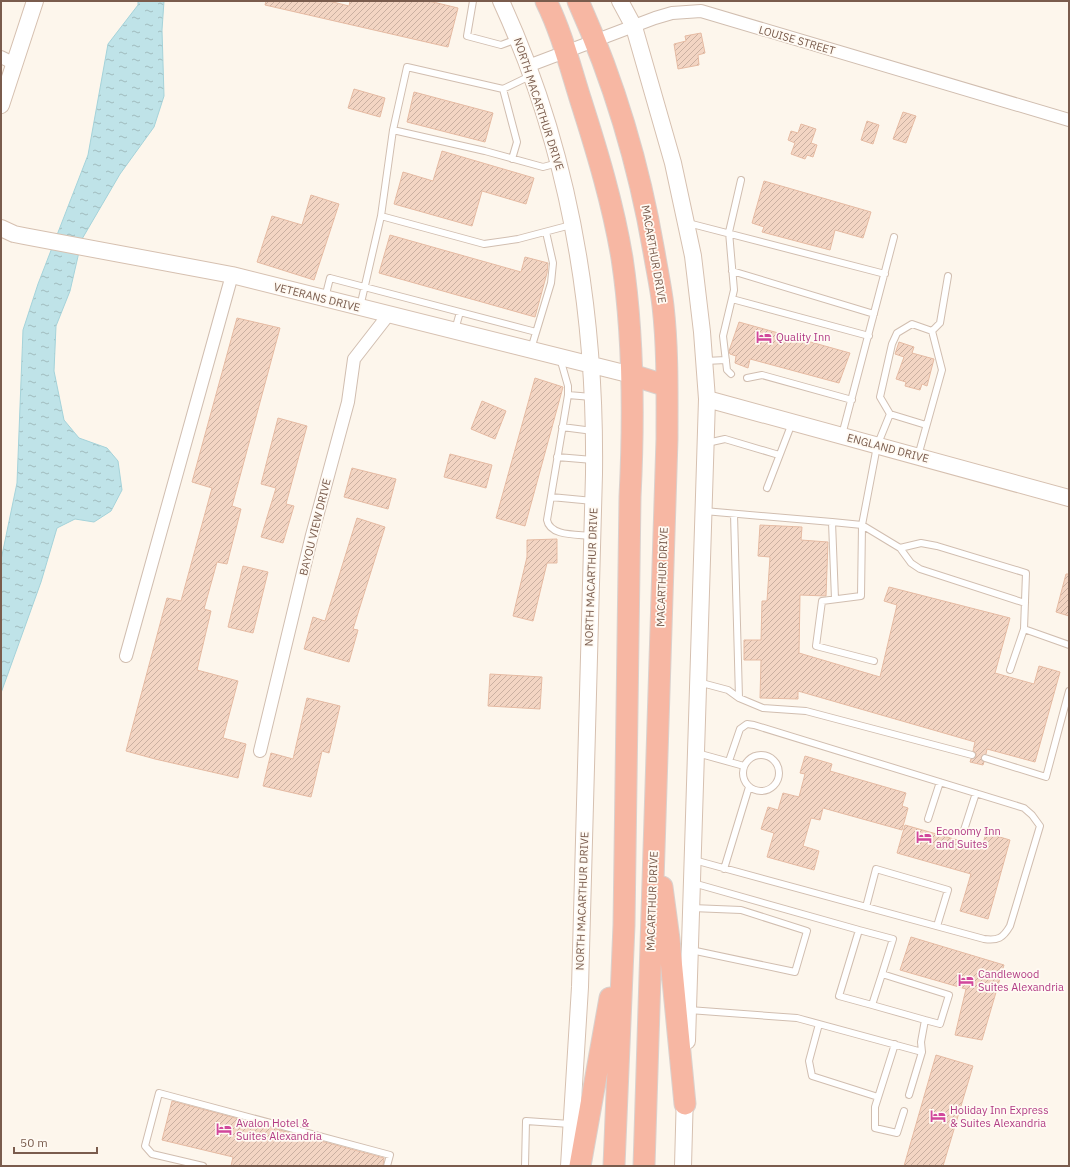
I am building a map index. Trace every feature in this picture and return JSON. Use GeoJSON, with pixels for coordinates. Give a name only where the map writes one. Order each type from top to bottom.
{"type":"FeatureCollection","features":[{"type":"Feature","properties":{"kind":"highway"},"geometry":{"type":"LineString","coordinates":[[546,1],[565,52],[600,159],[612,207],[622,258],[630,324],[633,440],[630,497],[624,925],[614,1166]]}},
{"type":"Feature","properties":{"kind":"highway","name":"MACARTHUR DRIVE"},"geometry":{"type":"LineString","coordinates":[[578,1],[596,42],[631,143],[649,223],[663,305],[668,386],[644,1166]]}},
{"type":"Feature","properties":{"kind":"highway"},"geometry":{"type":"LineString","coordinates":[[632,375],[668,386]]}},
{"type":"Feature","properties":{"kind":"highway"},"geometry":{"type":"LineString","coordinates":[[654,826],[669,939],[685,1104]]}},
{"type":"Feature","properties":{"kind":"highway"},"geometry":{"type":"LineString","coordinates":[[580,1166],[624,925]]}},
{"type":"Feature","properties":{"kind":"street"},"geometry":{"type":"LineString","coordinates":[[1,106],[8,60],[35,1]]}},
{"type":"Feature","properties":{"kind":"street","name":"NORTH MACARTHUR DRIVE"},"geometry":{"type":"LineString","coordinates":[[501,1],[518,39],[559,163],[573,224],[582,276],[594,397],[595,431],[580,987],[569,1166]]}},
{"type":"Feature","properties":{"kind":"street"},"geometry":{"type":"LineString","coordinates":[[620,1],[634,27],[673,163],[694,256],[707,399],[683,1166]]}},
{"type":"Feature","properties":{"kind":"street","name":"LOUISE STREET"},"geometry":{"type":"LineString","coordinates":[[529,71],[565,52],[596,42],[672,13],[701,11],[1069,120]]}},
{"type":"Feature","properties":{"kind":"street"},"geometry":{"type":"LineString","coordinates":[[1,224],[10,233]]}},
{"type":"Feature","properties":{"kind":"street","name":"VETERANS DRIVE"},"geometry":{"type":"LineString","coordinates":[[10,233],[232,275],[632,375]]}},
{"type":"Feature","properties":{"kind":"street"},"geometry":{"type":"LineString","coordinates":[[126,656],[232,275]]}},
{"type":"Feature","properties":{"kind":"street","name":"BAYOU VIEW DRIVE"},"geometry":{"type":"LineString","coordinates":[[260,751],[312,536],[348,402],[354,359],[389,314]]}},
{"type":"Feature","properties":{"kind":"street","name":"ENGLAND DRIVE"},"geometry":{"type":"LineString","coordinates":[[707,399],[1069,498]]}},
{"type":"Feature","properties":{"kind":"lane"},"geometry":{"type":"LineString","coordinates":[[473,1],[467,36],[501,46],[518,39]]}},
{"type":"Feature","properties":{"kind":"lane"},"geometry":{"type":"LineString","coordinates":[[360,307],[381,216],[393,130],[407,67],[503,89],[529,71]]}},
{"type":"Feature","properties":{"kind":"lane"},"geometry":{"type":"LineString","coordinates":[[503,89],[517,142],[512,159]]}},
{"type":"Feature","properties":{"kind":"lane"},"geometry":{"type":"LineString","coordinates":[[393,130],[543,168],[559,163]]}},
{"type":"Feature","properties":{"kind":"lane"},"geometry":{"type":"LineString","coordinates":[[731,374],[727,370],[723,336],[734,290],[729,232],[741,180]]}},
{"type":"Feature","properties":{"kind":"lane"},"geometry":{"type":"LineString","coordinates":[[381,216],[484,244],[518,239],[573,224]]}},
{"type":"Feature","properties":{"kind":"lane"},"geometry":{"type":"LineString","coordinates":[[686,222],[885,274]]}},
{"type":"Feature","properties":{"kind":"lane"},"geometry":{"type":"LineString","coordinates":[[530,349],[551,283],[552,263],[546,232]]}},
{"type":"Feature","properties":{"kind":"lane"},"geometry":{"type":"LineString","coordinates":[[842,435],[894,237]]}},
{"type":"Feature","properties":{"kind":"lane"},"geometry":{"type":"LineString","coordinates":[[732,271],[874,314]]}},
{"type":"Feature","properties":{"kind":"lane"},"geometry":{"type":"LineString","coordinates":[[932,331],[940,323],[948,276]]}},
{"type":"Feature","properties":{"kind":"lane"},"geometry":{"type":"LineString","coordinates":[[325,298],[330,278],[536,332]]}},
{"type":"Feature","properties":{"kind":"lane"},"geometry":{"type":"LineString","coordinates":[[732,299],[869,336]]}},
{"type":"Feature","properties":{"kind":"lane"},"geometry":{"type":"LineString","coordinates":[[455,331],[460,312]]}},
{"type":"Feature","properties":{"kind":"lane"},"geometry":{"type":"LineString","coordinates":[[926,425],[890,414],[880,397],[892,344],[897,333],[912,324],[932,331]]}},
{"type":"Feature","properties":{"kind":"lane"},"geometry":{"type":"LineString","coordinates":[[918,456],[942,370],[932,331]]}},
{"type":"Feature","properties":{"kind":"lane"},"geometry":{"type":"LineString","coordinates":[[560,357],[568,386],[568,395],[547,520],[551,528],[559,532],[592,536]]}},
{"type":"Feature","properties":{"kind":"lane"},"geometry":{"type":"LineString","coordinates":[[704,361],[726,360]]}},
{"type":"Feature","properties":{"kind":"lane"},"geometry":{"type":"LineString","coordinates":[[747,378],[762,375],[852,400]]}},
{"type":"Feature","properties":{"kind":"lane"},"geometry":{"type":"LineString","coordinates":[[568,395],[594,397]]}},
{"type":"Feature","properties":{"kind":"lane"},"geometry":{"type":"LineString","coordinates":[[874,661],[816,646],[822,601],[861,596],[862,525],[877,446],[890,414]]}},
{"type":"Feature","properties":{"kind":"lane"},"geometry":{"type":"LineString","coordinates":[[767,488],[792,422]]}},
{"type":"Feature","properties":{"kind":"lane"},"geometry":{"type":"LineString","coordinates":[[562,427],[595,431]]}},
{"type":"Feature","properties":{"kind":"lane"},"geometry":{"type":"LineString","coordinates":[[705,443],[725,439],[779,455]]}},
{"type":"Feature","properties":{"kind":"lane"},"geometry":{"type":"LineString","coordinates":[[557,457],[594,460]]}},
{"type":"Feature","properties":{"kind":"lane"},"geometry":{"type":"LineString","coordinates":[[551,497],[593,501]]}},
{"type":"Feature","properties":{"kind":"lane"},"geometry":{"type":"LineString","coordinates":[[703,511],[862,525],[900,548],[911,563],[920,569],[1025,603]]}},
{"type":"Feature","properties":{"kind":"lane"},"geometry":{"type":"LineString","coordinates":[[734,514],[739,698]]}},
{"type":"Feature","properties":{"kind":"lane"},"geometry":{"type":"LineString","coordinates":[[832,522],[835,599]]}},
{"type":"Feature","properties":{"kind":"lane"},"geometry":{"type":"LineString","coordinates":[[900,548],[921,543],[937,546],[1026,573],[1024,629],[1010,670]]}},
{"type":"Feature","properties":{"kind":"lane"},"geometry":{"type":"LineString","coordinates":[[1024,629],[1069,645]]}},
{"type":"Feature","properties":{"kind":"lane"},"geometry":{"type":"LineString","coordinates":[[697,681],[728,690],[739,698],[763,708],[806,711],[972,755]]}},
{"type":"Feature","properties":{"kind":"lane"},"geometry":{"type":"LineString","coordinates":[[985,758],[1046,777],[1069,691]]}},
{"type":"Feature","properties":{"kind":"lane"},"geometry":{"type":"LineString","coordinates":[[692,860],[937,926],[995,940],[1005,934],[1010,926],[1040,826],[1032,815],[1024,808],[747,724],[740,729],[729,762]]}},
{"type":"Feature","properties":{"kind":"lane"},"geometry":{"type":"LineString","coordinates":[[695,752],[744,766]]}},
{"type":"Feature","properties":{"kind":"lane"},"geometry":{"type":"LineString","coordinates":[[758,755],[771,758],[778,768],[777,780],[770,789],[759,791],[749,787],[743,777],[744,766],[752,757],[758,755]]}},
{"type":"Feature","properties":{"kind":"lane"},"geometry":{"type":"LineString","coordinates":[[928,819],[940,782]]}},
{"type":"Feature","properties":{"kind":"lane"},"geometry":{"type":"LineString","coordinates":[[724,868],[749,787]]}},
{"type":"Feature","properties":{"kind":"lane"},"geometry":{"type":"LineString","coordinates":[[964,830],[976,793]]}},
{"type":"Feature","properties":{"kind":"lane"},"geometry":{"type":"LineString","coordinates":[[866,907],[876,869],[948,890],[937,926]]}},
{"type":"Feature","properties":{"kind":"lane"},"geometry":{"type":"LineString","coordinates":[[692,883],[893,939],[872,1005]]}},
{"type":"Feature","properties":{"kind":"lane"},"geometry":{"type":"LineString","coordinates":[[690,950],[795,972],[807,931],[741,910],[691,908]]}},
{"type":"Feature","properties":{"kind":"lane"},"geometry":{"type":"LineString","coordinates":[[859,930],[839,996],[940,1024],[949,995],[882,974]]}},
{"type":"Feature","properties":{"kind":"lane"},"geometry":{"type":"LineString","coordinates":[[688,1010],[797,1018],[922,1052]]}},
{"type":"Feature","properties":{"kind":"lane"},"geometry":{"type":"LineString","coordinates":[[909,1095],[922,1052],[921,1042],[925,1020]]}},
{"type":"Feature","properties":{"kind":"lane"},"geometry":{"type":"LineString","coordinates":[[819,1024],[809,1061],[812,1076],[878,1097]]}},
{"type":"Feature","properties":{"kind":"lane"},"geometry":{"type":"LineString","coordinates":[[895,1044],[874,1107],[876,1128],[897,1133],[904,1111]]}},
{"type":"Feature","properties":{"kind":"lane"},"geometry":{"type":"LineString","coordinates":[[203,1166],[152,1154],[145,1146],[159,1093],[390,1155],[387,1166]]}},
{"type":"Feature","properties":{"kind":"lane"},"geometry":{"type":"LineString","coordinates":[[525,1166],[526,1121],[572,1124]]}},
{"type":"Feature","properties":{"kind":"water"},"geometry":{"type":"Polygon","coordinates":[[[138,1],[164,1],[162,30],[164,96],[154,127],[120,174],[82,239],[70,291],[56,326],[54,371],[64,420],[79,438],[107,448],[118,461],[122,490],[111,511],[94,522],[75,519],[57,528],[41,582],[1,693],[1,560],[17,483],[23,330],[38,284],[88,155],[108,44],[138,5],[138,1]]]}},
{"type":"Feature","properties":{"kind":"building"},"geometry":{"type":"Polygon","coordinates":[[[266,1],[329,1],[349,6],[350,1],[429,1],[458,8],[448,47],[265,5],[266,1]]]}},
{"type":"Feature","properties":{"kind":"building"},"geometry":{"type":"Polygon","coordinates":[[[701,33],[705,53],[698,55],[699,65],[678,69],[674,44],[686,41],[685,36],[701,33]]]}},
{"type":"Feature","properties":{"kind":"building"},"geometry":{"type":"Polygon","coordinates":[[[354,89],[385,98],[380,117],[348,108],[354,89]]]}},
{"type":"Feature","properties":{"kind":"building"},"geometry":{"type":"Polygon","coordinates":[[[414,92],[493,113],[485,142],[407,122],[414,92]]]}},
{"type":"Feature","properties":{"kind":"building"},"geometry":{"type":"Polygon","coordinates":[[[903,112],[916,116],[906,143],[893,139],[903,112]]]}},
{"type":"Feature","properties":{"kind":"building"},"geometry":{"type":"Polygon","coordinates":[[[867,121],[879,125],[873,144],[861,140],[867,121]]]}},
{"type":"Feature","properties":{"kind":"building"},"geometry":{"type":"Polygon","coordinates":[[[801,124],[816,129],[811,143],[817,145],[813,157],[807,155],[805,159],[791,154],[795,143],[788,140],[791,131],[798,133],[801,124]]]}},
{"type":"Feature","properties":{"kind":"building"},"geometry":{"type":"Polygon","coordinates":[[[442,151],[534,178],[526,204],[482,191],[472,226],[394,204],[403,172],[433,181],[442,151]]]}},
{"type":"Feature","properties":{"kind":"building"},"geometry":{"type":"Polygon","coordinates":[[[764,181],[871,212],[863,238],[835,230],[830,250],[762,232],[764,227],[752,223],[764,181]]]}},
{"type":"Feature","properties":{"kind":"building"},"geometry":{"type":"Polygon","coordinates":[[[311,195],[339,204],[314,280],[257,262],[272,216],[302,225],[311,195]]]}},
{"type":"Feature","properties":{"kind":"building"},"geometry":{"type":"Polygon","coordinates":[[[390,235],[521,272],[525,257],[548,263],[547,273],[535,317],[379,273],[390,235]]]}},
{"type":"Feature","properties":{"kind":"building"},"geometry":{"type":"Polygon","coordinates":[[[237,318],[280,328],[232,506],[241,509],[227,564],[217,562],[204,609],[211,611],[197,670],[238,681],[223,738],[246,744],[238,778],[126,751],[167,598],[181,601],[212,488],[192,482],[237,318]]]}},
{"type":"Feature","properties":{"kind":"building","name":"Quality Inn"},"geometry":{"type":"Polygon","coordinates":[[[739,322],[850,353],[839,383],[750,359],[748,368],[735,363],[736,356],[730,354],[729,351],[739,322]]]}},
{"type":"Feature","properties":{"kind":"building"},"geometry":{"type":"Polygon","coordinates":[[[899,342],[914,347],[912,353],[934,359],[927,386],[922,384],[920,390],[905,386],[906,382],[896,379],[904,357],[895,354],[899,342]]]}},
{"type":"Feature","properties":{"kind":"building"},"geometry":{"type":"Polygon","coordinates":[[[535,378],[563,387],[525,526],[496,518],[535,378]]]}},
{"type":"Feature","properties":{"kind":"building"},"geometry":{"type":"Polygon","coordinates":[[[482,401],[506,411],[495,439],[471,429],[482,401]]]}},
{"type":"Feature","properties":{"kind":"building"},"geometry":{"type":"Polygon","coordinates":[[[278,418],[307,426],[286,504],[294,506],[283,543],[261,537],[276,488],[261,484],[278,418]]]}},
{"type":"Feature","properties":{"kind":"building"},"geometry":{"type":"Polygon","coordinates":[[[450,454],[492,465],[486,488],[444,477],[450,454]]]}},
{"type":"Feature","properties":{"kind":"building"},"geometry":{"type":"Polygon","coordinates":[[[352,468],[396,479],[388,509],[344,497],[352,468]]]}},
{"type":"Feature","properties":{"kind":"building"},"geometry":{"type":"Polygon","coordinates":[[[357,518],[385,527],[353,629],[358,630],[349,662],[304,649],[313,617],[325,621],[357,518]]]}},
{"type":"Feature","properties":{"kind":"building"},"geometry":{"type":"Polygon","coordinates":[[[760,525],[802,527],[801,540],[828,542],[826,596],[800,595],[799,653],[880,677],[897,605],[884,601],[889,587],[1010,618],[995,673],[1034,684],[1039,666],[1060,672],[1035,762],[987,749],[986,754],[981,757],[984,762],[983,765],[970,762],[971,759],[976,757],[976,753],[973,751],[975,742],[798,691],[798,699],[760,698],[761,660],[744,660],[744,640],[761,640],[762,601],[767,601],[770,557],[758,556],[760,525]]]}},
{"type":"Feature","properties":{"kind":"building"},"geometry":{"type":"Polygon","coordinates":[[[557,539],[557,563],[547,563],[533,621],[513,616],[527,557],[527,540],[557,539]]]}},
{"type":"Feature","properties":{"kind":"building"},"geometry":{"type":"Polygon","coordinates":[[[243,566],[268,572],[253,633],[228,627],[243,566]]]}},
{"type":"Feature","properties":{"kind":"building"},"geometry":{"type":"Polygon","coordinates":[[[1066,574],[1069,574],[1069,616],[1056,612],[1066,574]]]}},
{"type":"Feature","properties":{"kind":"building"},"geometry":{"type":"Polygon","coordinates":[[[490,674],[542,677],[540,709],[488,706],[490,674]]]}},
{"type":"Feature","properties":{"kind":"building"},"geometry":{"type":"Polygon","coordinates":[[[307,698],[340,706],[329,753],[322,751],[311,797],[263,786],[271,753],[293,759],[307,698]]]}},
{"type":"Feature","properties":{"kind":"building","name":"Economy Inn and Suites"},"geometry":{"type":"Polygon","coordinates":[[[805,756],[832,764],[830,771],[906,793],[902,806],[908,808],[902,830],[823,808],[820,820],[811,818],[803,846],[819,851],[814,870],[767,857],[774,833],[761,829],[768,807],[778,810],[783,793],[799,797],[805,774],[800,773],[805,756]]]}},
{"type":"Feature","properties":{"kind":"building"},"geometry":{"type":"Polygon","coordinates":[[[905,825],[982,847],[986,833],[1010,840],[988,919],[960,911],[971,874],[897,853],[905,825]]]}},
{"type":"Feature","properties":{"kind":"building","name":"Candlewood Suites Alexandria"},"geometry":{"type":"Polygon","coordinates":[[[911,937],[1004,965],[982,1040],[955,1035],[966,989],[900,970],[911,937]]]}},
{"type":"Feature","properties":{"kind":"building","name":"Holiday Inn Express & Suites Alexandria"},"geometry":{"type":"Polygon","coordinates":[[[936,1055],[973,1066],[943,1166],[904,1166],[936,1055]]]}},
{"type":"Feature","properties":{"kind":"building","name":"Avalon Hotel & Suites Alexandria"},"geometry":{"type":"Polygon","coordinates":[[[172,1101],[384,1158],[383,1166],[231,1166],[233,1157],[162,1140],[172,1101]]]}},
{"type":"Feature","properties":{"kind":"place","name":"Quality Inn"},"geometry":{"type":"Point","coordinates":[764,337]}},
{"type":"Feature","properties":{"kind":"place","name":"Economy Inn and Suites"},"geometry":{"type":"Point","coordinates":[924,837]}},
{"type":"Feature","properties":{"kind":"place","name":"Candlewood Suites Alexandria"},"geometry":{"type":"Point","coordinates":[966,980]}},
{"type":"Feature","properties":{"kind":"place","name":"Holiday Inn Express & Suites Alexandria"},"geometry":{"type":"Point","coordinates":[938,1116]}},
{"type":"Feature","properties":{"kind":"place","name":"Avalon Hotel & Suites Alexandria"},"geometry":{"type":"Point","coordinates":[224,1129]}}]}
